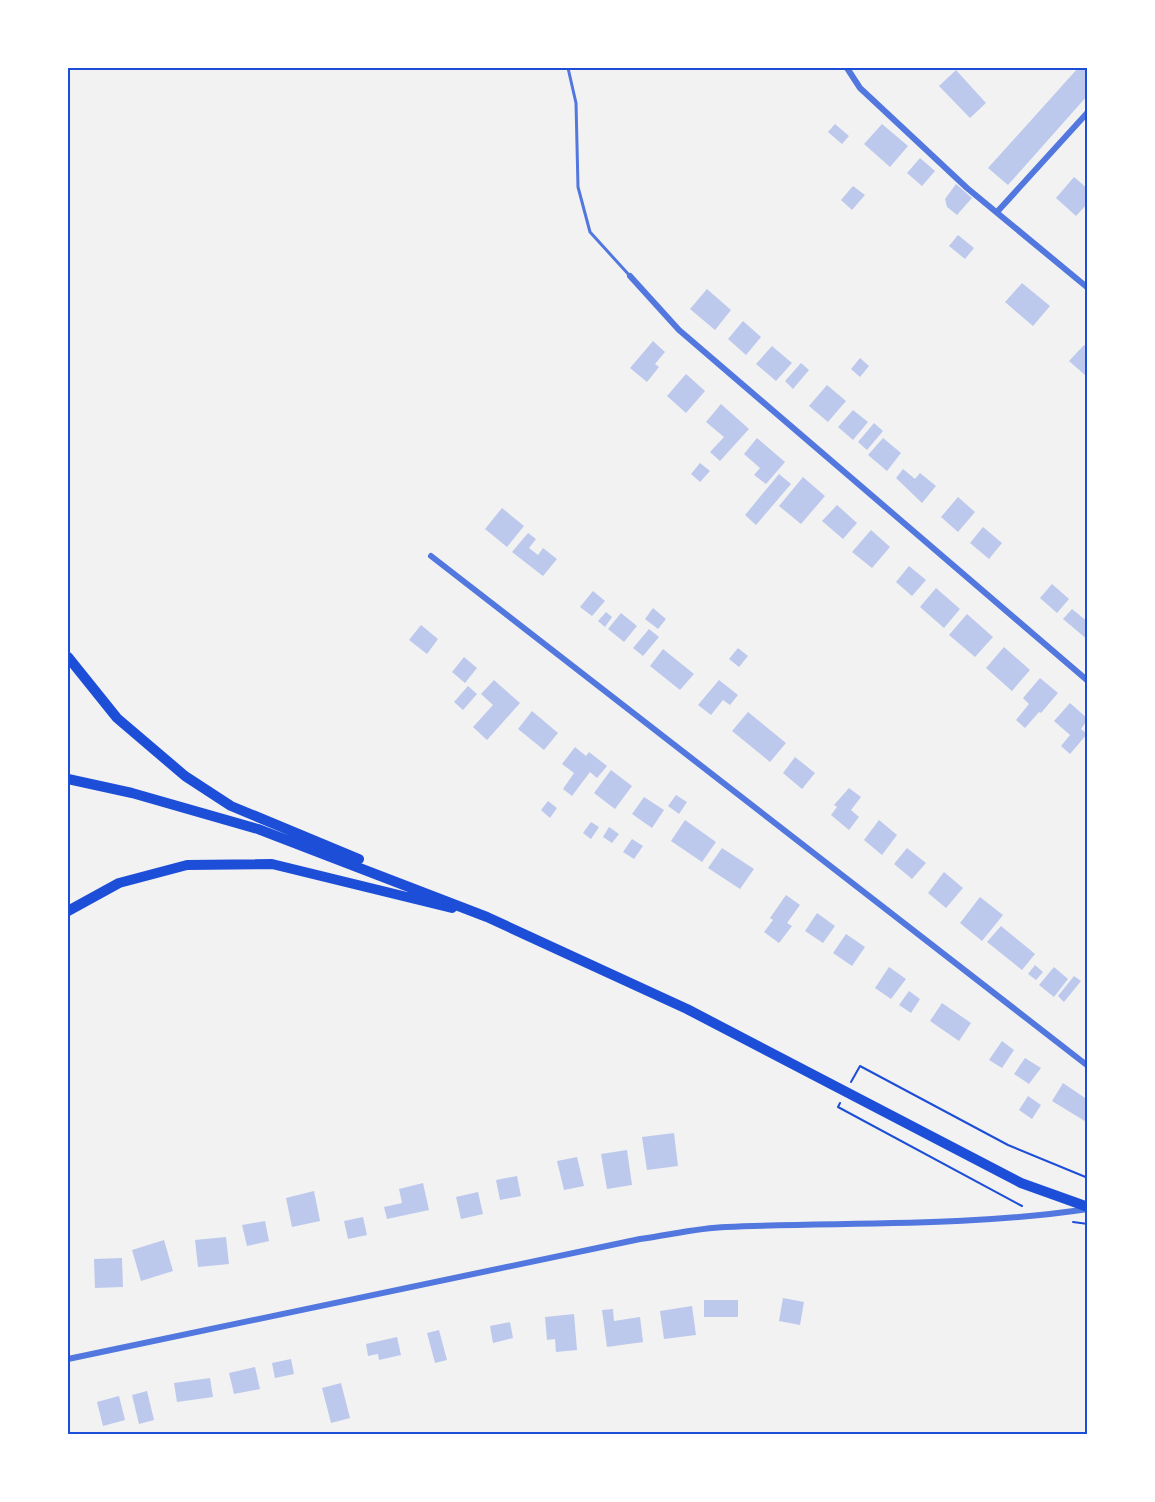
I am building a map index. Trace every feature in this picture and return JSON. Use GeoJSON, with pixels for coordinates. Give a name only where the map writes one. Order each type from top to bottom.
{"type":"FeatureCollection","features":[{"type":"Feature","properties":{"kind":"main road"},"geometry":{"type":"LineString","coordinates":[[68,657],[117,718],[185,776],[231,806],[368,863],[432,894]]}},
{"type":"Feature","properties":{"kind":"main road"},"geometry":{"type":"LineString","coordinates":[[68,778],[132,793],[258,829],[487,917],[687,1009],[1021,1183],[1088,1208]]}},
{"type":"Feature","properties":{"kind":"main road"},"geometry":{"type":"LineString","coordinates":[[68,911],[119,883],[187,865],[272,864],[487,917]]}},
{"type":"Feature","properties":{"kind":"street"},"geometry":{"type":"LineString","coordinates":[[847,68],[860,88],[967,188],[1088,288]]}},
{"type":"Feature","properties":{"kind":"street"},"geometry":{"type":"LineString","coordinates":[[997,212],[1087,112]]}},
{"type":"Feature","properties":{"kind":"street"},"geometry":{"type":"LineString","coordinates":[[630,276],[679,330],[1088,681]]}},
{"type":"Feature","properties":{"kind":"street"},"geometry":{"type":"LineString","coordinates":[[431,556],[1088,1066]]}},
{"type":"Feature","properties":{"kind":"street"},"geometry":{"type":"LineString","coordinates":[[68,1359],[640,1239],[724,1227],[976,1221],[1041,1216],[1088,1208]]}},
{"type":"Feature","properties":{"kind":"lane"},"geometry":{"type":"LineString","coordinates":[[568,68],[576,103],[578,187],[590,232],[630,276]]}},
{"type":"Feature","properties":{"kind":"path"},"geometry":{"type":"LineString","coordinates":[[1041,1216],[838,1107],[860,1066],[1008,1145],[1088,1178]]}},
{"type":"Feature","properties":{"kind":"building"},"geometry":{"type":"Polygon","coordinates":[[[1078,68],[1088,68],[1088,95],[1008,185],[988,168],[1078,68]]]}},
{"type":"Feature","properties":{"kind":"building"},"geometry":{"type":"Polygon","coordinates":[[[956,70],[986,103],[970,118],[939,86],[956,70]]]}},
{"type":"Feature","properties":{"kind":"building"},"geometry":{"type":"Polygon","coordinates":[[[835,124],[849,136],[842,144],[828,132],[835,124]]]}},
{"type":"Feature","properties":{"kind":"building"},"geometry":{"type":"Polygon","coordinates":[[[882,124],[908,146],[890,167],[864,144],[882,124]]]}},
{"type":"Feature","properties":{"kind":"building"},"geometry":{"type":"Polygon","coordinates":[[[920,158],[935,171],[922,186],[907,173],[920,158]]]}},
{"type":"Feature","properties":{"kind":"building"},"geometry":{"type":"Polygon","coordinates":[[[1074,177],[1088,189],[1088,203],[1076,216],[1056,198],[1074,177]]]}},
{"type":"Feature","properties":{"kind":"building"},"geometry":{"type":"Polygon","coordinates":[[[956,184],[972,198],[957,215],[947,207],[945,199],[956,184]]]}},
{"type":"Feature","properties":{"kind":"building"},"geometry":{"type":"Polygon","coordinates":[[[853,186],[865,195],[852,210],[841,200],[853,186]]]}},
{"type":"Feature","properties":{"kind":"building"},"geometry":{"type":"Polygon","coordinates":[[[958,235],[974,248],[965,259],[949,246],[958,235]]]}},
{"type":"Feature","properties":{"kind":"building"},"geometry":{"type":"Polygon","coordinates":[[[1022,283],[1050,306],[1033,326],[1005,302],[1022,283]]]}},
{"type":"Feature","properties":{"kind":"building"},"geometry":{"type":"Polygon","coordinates":[[[707,289],[731,310],[715,330],[690,309],[707,289]]]}},
{"type":"Feature","properties":{"kind":"building"},"geometry":{"type":"Polygon","coordinates":[[[743,321],[761,337],[746,355],[728,339],[743,321]]]}},
{"type":"Feature","properties":{"kind":"building"},"geometry":{"type":"Polygon","coordinates":[[[653,341],[665,352],[655,364],[659,367],[647,382],[630,368],[653,341]]]}},
{"type":"Feature","properties":{"kind":"building"},"geometry":{"type":"Polygon","coordinates":[[[1084,345],[1088,348],[1088,372],[1085,375],[1069,361],[1084,345]]]}},
{"type":"Feature","properties":{"kind":"building"},"geometry":{"type":"Polygon","coordinates":[[[772,346],[792,363],[776,381],[756,364],[772,346]]]}},
{"type":"Feature","properties":{"kind":"building"},"geometry":{"type":"Polygon","coordinates":[[[860,358],[869,366],[860,377],[851,369],[860,358]]]}},
{"type":"Feature","properties":{"kind":"building"},"geometry":{"type":"Polygon","coordinates":[[[801,363],[809,370],[793,389],[785,381],[801,363]]]}},
{"type":"Feature","properties":{"kind":"building"},"geometry":{"type":"Polygon","coordinates":[[[686,374],[705,391],[686,413],[667,396],[686,374]]]}},
{"type":"Feature","properties":{"kind":"building"},"geometry":{"type":"Polygon","coordinates":[[[827,385],[846,401],[828,422],[809,406],[827,385]]]}},
{"type":"Feature","properties":{"kind":"building"},"geometry":{"type":"Polygon","coordinates":[[[721,404],[749,429],[720,461],[710,452],[724,437],[706,422],[721,404]]]}},
{"type":"Feature","properties":{"kind":"building"},"geometry":{"type":"Polygon","coordinates":[[[853,410],[868,422],[853,440],[838,427],[853,410]]]}},
{"type":"Feature","properties":{"kind":"building"},"geometry":{"type":"Polygon","coordinates":[[[874,423],[883,431],[867,450],[858,442],[874,423]]]}},
{"type":"Feature","properties":{"kind":"building"},"geometry":{"type":"Polygon","coordinates":[[[757,438],[785,462],[766,484],[754,475],[760,468],[744,454],[757,438]]]}},
{"type":"Feature","properties":{"kind":"building"},"geometry":{"type":"Polygon","coordinates":[[[883,438],[901,453],[887,471],[868,455],[883,438]]]}},
{"type":"Feature","properties":{"kind":"building"},"geometry":{"type":"Polygon","coordinates":[[[700,463],[710,471],[700,482],[691,474],[700,463]]]}},
{"type":"Feature","properties":{"kind":"building"},"geometry":{"type":"Polygon","coordinates":[[[903,469],[915,479],[920,473],[936,486],[922,503],[896,478],[903,469]]]}},
{"type":"Feature","properties":{"kind":"building"},"geometry":{"type":"Polygon","coordinates":[[[779,474],[791,484],[756,525],[745,515],[779,474]]]}},
{"type":"Feature","properties":{"kind":"building"},"geometry":{"type":"Polygon","coordinates":[[[803,477],[825,496],[801,524],[779,506],[803,477]]]}},
{"type":"Feature","properties":{"kind":"building"},"geometry":{"type":"Polygon","coordinates":[[[958,497],[975,512],[958,532],[941,517],[958,497]]]}},
{"type":"Feature","properties":{"kind":"building"},"geometry":{"type":"Polygon","coordinates":[[[837,505],[857,523],[843,539],[822,521],[837,505]]]}},
{"type":"Feature","properties":{"kind":"building"},"geometry":{"type":"Polygon","coordinates":[[[502,508],[524,526],[507,547],[485,529],[502,508]]]}},
{"type":"Feature","properties":{"kind":"building"},"geometry":{"type":"Polygon","coordinates":[[[983,527],[1002,543],[989,559],[970,543],[983,527]]]}},
{"type":"Feature","properties":{"kind":"building"},"geometry":{"type":"Polygon","coordinates":[[[871,530],[890,547],[872,568],[852,552],[871,530]]]}},
{"type":"Feature","properties":{"kind":"building"},"geometry":{"type":"Polygon","coordinates":[[[528,533],[536,539],[529,548],[538,555],[543,548],[557,559],[543,576],[512,552],[528,533]]]}},
{"type":"Feature","properties":{"kind":"building"},"geometry":{"type":"Polygon","coordinates":[[[909,566],[926,580],[912,596],[896,582],[909,566]]]}},
{"type":"Feature","properties":{"kind":"building"},"geometry":{"type":"Polygon","coordinates":[[[1052,584],[1069,599],[1057,613],[1040,598],[1052,584]]]}},
{"type":"Feature","properties":{"kind":"building"},"geometry":{"type":"Polygon","coordinates":[[[936,588],[960,609],[944,628],[920,607],[936,588]]]}},
{"type":"Feature","properties":{"kind":"building"},"geometry":{"type":"Polygon","coordinates":[[[593,591],[605,601],[592,616],[580,607],[593,591]]]}},
{"type":"Feature","properties":{"kind":"building"},"geometry":{"type":"Polygon","coordinates":[[[653,608],[666,619],[658,629],[645,619],[653,608]]]}},
{"type":"Feature","properties":{"kind":"building"},"geometry":{"type":"Polygon","coordinates":[[[1072,609],[1088,622],[1088,640],[1063,619],[1072,609]]]}},
{"type":"Feature","properties":{"kind":"building"},"geometry":{"type":"Polygon","coordinates":[[[606,612],[612,617],[605,627],[598,621],[606,612]]]}},
{"type":"Feature","properties":{"kind":"building"},"geometry":{"type":"Polygon","coordinates":[[[621,613],[637,626],[624,642],[608,629],[621,613]]]}},
{"type":"Feature","properties":{"kind":"building"},"geometry":{"type":"Polygon","coordinates":[[[967,614],[993,637],[975,657],[949,635],[967,614]]]}},
{"type":"Feature","properties":{"kind":"building"},"geometry":{"type":"Polygon","coordinates":[[[421,625],[438,639],[427,654],[409,640],[421,625]]]}},
{"type":"Feature","properties":{"kind":"building"},"geometry":{"type":"Polygon","coordinates":[[[649,629],[659,637],[643,656],[633,648],[649,629]]]}},
{"type":"Feature","properties":{"kind":"building"},"geometry":{"type":"Polygon","coordinates":[[[1004,647],[1030,670],[1012,691],[986,668],[1004,647]]]}},
{"type":"Feature","properties":{"kind":"building"},"geometry":{"type":"Polygon","coordinates":[[[738,648],[748,656],[739,667],[729,659],[738,648]]]}},
{"type":"Feature","properties":{"kind":"building"},"geometry":{"type":"Polygon","coordinates":[[[663,649],[694,674],[680,690],[650,666],[663,649]]]}},
{"type":"Feature","properties":{"kind":"building"},"geometry":{"type":"Polygon","coordinates":[[[464,657],[477,668],[465,683],[452,672],[464,657]]]}},
{"type":"Feature","properties":{"kind":"building"},"geometry":{"type":"Polygon","coordinates":[[[1040,678],[1058,693],[1025,728],[1016,720],[1029,704],[1023,698],[1040,678]]]}},
{"type":"Feature","properties":{"kind":"building"},"geometry":{"type":"Polygon","coordinates":[[[494,680],[520,703],[487,740],[473,727],[493,705],[481,694],[494,680]]]}},
{"type":"Feature","properties":{"kind":"building"},"geometry":{"type":"Polygon","coordinates":[[[719,680],[738,695],[730,705],[723,700],[711,715],[698,705],[719,680]]]}},
{"type":"Feature","properties":{"kind":"building"},"geometry":{"type":"Polygon","coordinates":[[[468,686],[477,694],[463,710],[454,702],[468,686]]]}},
{"type":"Feature","properties":{"kind":"building"},"geometry":{"type":"Polygon","coordinates":[[[1070,703],[1088,719],[1081,729],[1087,734],[1070,754],[1061,746],[1070,735],[1054,721],[1070,703]]]}},
{"type":"Feature","properties":{"kind":"building"},"geometry":{"type":"Polygon","coordinates":[[[532,711],[558,733],[544,750],[518,729],[532,711]]]}},
{"type":"Feature","properties":{"kind":"building"},"geometry":{"type":"Polygon","coordinates":[[[748,712],[786,743],[770,762],[732,731],[748,712]]]}},
{"type":"Feature","properties":{"kind":"building"},"geometry":{"type":"Polygon","coordinates":[[[575,747],[586,756],[589,752],[607,766],[597,778],[590,772],[572,796],[563,789],[574,773],[562,764],[575,747]]]}},
{"type":"Feature","properties":{"kind":"building"},"geometry":{"type":"Polygon","coordinates":[[[795,757],[815,773],[802,789],[783,773],[795,757]]]}},
{"type":"Feature","properties":{"kind":"building"},"geometry":{"type":"Polygon","coordinates":[[[611,770],[632,786],[615,809],[594,793],[611,770]]]}},
{"type":"Feature","properties":{"kind":"building"},"geometry":{"type":"Polygon","coordinates":[[[849,788],[861,797],[851,810],[859,817],[849,830],[831,815],[837,807],[834,805],[849,788]]]}},
{"type":"Feature","properties":{"kind":"building"},"geometry":{"type":"Polygon","coordinates":[[[676,795],[687,802],[679,814],[668,806],[676,795]]]}},
{"type":"Feature","properties":{"kind":"building"},"geometry":{"type":"Polygon","coordinates":[[[644,797],[664,810],[652,828],[632,814],[644,797]]]}},
{"type":"Feature","properties":{"kind":"building"},"geometry":{"type":"Polygon","coordinates":[[[548,801],[557,808],[550,818],[541,810],[548,801]]]}},
{"type":"Feature","properties":{"kind":"building"},"geometry":{"type":"Polygon","coordinates":[[[685,820],[716,842],[702,862],[671,841],[685,820]]]}},
{"type":"Feature","properties":{"kind":"building"},"geometry":{"type":"Polygon","coordinates":[[[879,820],[897,835],[882,855],[864,840],[879,820]]]}},
{"type":"Feature","properties":{"kind":"building"},"geometry":{"type":"Polygon","coordinates":[[[591,822],[599,827],[591,839],[583,833],[591,822]]]}},
{"type":"Feature","properties":{"kind":"building"},"geometry":{"type":"Polygon","coordinates":[[[609,827],[619,834],[612,843],[603,837],[609,827]]]}},
{"type":"Feature","properties":{"kind":"building"},"geometry":{"type":"Polygon","coordinates":[[[632,839],[643,846],[634,859],[623,852],[632,839]]]}},
{"type":"Feature","properties":{"kind":"building"},"geometry":{"type":"Polygon","coordinates":[[[722,848],[754,869],[740,889],[708,868],[722,848]]]}},
{"type":"Feature","properties":{"kind":"building"},"geometry":{"type":"Polygon","coordinates":[[[907,848],[926,863],[912,879],[894,864],[907,848]]]}},
{"type":"Feature","properties":{"kind":"building"},"geometry":{"type":"Polygon","coordinates":[[[944,872],[963,888],[946,908],[928,893],[944,872]]]}},
{"type":"Feature","properties":{"kind":"building"},"geometry":{"type":"Polygon","coordinates":[[[786,895],[800,905],[787,923],[792,926],[779,943],[764,932],[773,920],[770,918],[786,895]]]}},
{"type":"Feature","properties":{"kind":"building"},"geometry":{"type":"Polygon","coordinates":[[[980,897],[1003,915],[982,941],[960,923],[980,897]]]}},
{"type":"Feature","properties":{"kind":"building"},"geometry":{"type":"Polygon","coordinates":[[[817,913],[835,926],[823,943],[805,931],[817,913]]]}},
{"type":"Feature","properties":{"kind":"building"},"geometry":{"type":"Polygon","coordinates":[[[1001,926],[1035,954],[1022,970],[987,942],[1001,926]]]}},
{"type":"Feature","properties":{"kind":"building"},"geometry":{"type":"Polygon","coordinates":[[[846,934],[865,947],[852,966],[833,953],[846,934]]]}},
{"type":"Feature","properties":{"kind":"building"},"geometry":{"type":"Polygon","coordinates":[[[1035,965],[1043,972],[1036,980],[1028,974],[1035,965]]]}},
{"type":"Feature","properties":{"kind":"building"},"geometry":{"type":"Polygon","coordinates":[[[889,967],[906,979],[891,999],[875,988],[889,967]]]}},
{"type":"Feature","properties":{"kind":"building"},"geometry":{"type":"Polygon","coordinates":[[[1054,967],[1068,979],[1054,997],[1039,985],[1054,967]]]}},
{"type":"Feature","properties":{"kind":"building"},"geometry":{"type":"Polygon","coordinates":[[[1074,976],[1081,981],[1064,1002],[1058,996],[1074,976]]]}},
{"type":"Feature","properties":{"kind":"building"},"geometry":{"type":"Polygon","coordinates":[[[909,991],[920,999],[911,1013],[899,1005],[909,991]]]}},
{"type":"Feature","properties":{"kind":"building"},"geometry":{"type":"Polygon","coordinates":[[[942,1003],[971,1023],[959,1041],[930,1021],[942,1003]]]}},
{"type":"Feature","properties":{"kind":"building"},"geometry":{"type":"Polygon","coordinates":[[[1002,1041],[1014,1050],[1002,1068],[989,1060],[1002,1041]]]}},
{"type":"Feature","properties":{"kind":"building"},"geometry":{"type":"Polygon","coordinates":[[[1025,1058],[1041,1068],[1029,1084],[1014,1074],[1025,1058]]]}},
{"type":"Feature","properties":{"kind":"building"},"geometry":{"type":"Polygon","coordinates":[[[1063,1083],[1088,1100],[1088,1123],[1052,1101],[1063,1083]]]}},
{"type":"Feature","properties":{"kind":"building"},"geometry":{"type":"Polygon","coordinates":[[[1028,1096],[1041,1105],[1032,1119],[1019,1110],[1028,1096]]]}},
{"type":"Feature","properties":{"kind":"building"},"geometry":{"type":"Polygon","coordinates":[[[674,1133],[678,1166],[647,1170],[642,1137],[674,1133]]]}},
{"type":"Feature","properties":{"kind":"building"},"geometry":{"type":"Polygon","coordinates":[[[627,1150],[632,1185],[607,1189],[601,1154],[627,1150]]]}},
{"type":"Feature","properties":{"kind":"building"},"geometry":{"type":"Polygon","coordinates":[[[577,1157],[584,1186],[564,1190],[557,1161],[577,1157]]]}},
{"type":"Feature","properties":{"kind":"building"},"geometry":{"type":"Polygon","coordinates":[[[517,1176],[521,1196],[500,1200],[496,1180],[517,1176]]]}},
{"type":"Feature","properties":{"kind":"building"},"geometry":{"type":"Polygon","coordinates":[[[423,1183],[429,1210],[387,1219],[384,1207],[402,1203],[399,1189],[423,1183]]]}},
{"type":"Feature","properties":{"kind":"building"},"geometry":{"type":"Polygon","coordinates":[[[314,1191],[320,1221],[292,1227],[286,1198],[314,1191]]]}},
{"type":"Feature","properties":{"kind":"building"},"geometry":{"type":"Polygon","coordinates":[[[478,1192],[483,1214],[461,1219],[456,1197],[478,1192]]]}},
{"type":"Feature","properties":{"kind":"building"},"geometry":{"type":"Polygon","coordinates":[[[363,1217],[367,1235],[348,1239],[344,1221],[363,1217]]]}},
{"type":"Feature","properties":{"kind":"building"},"geometry":{"type":"Polygon","coordinates":[[[265,1221],[269,1241],[247,1246],[242,1225],[265,1221]]]}},
{"type":"Feature","properties":{"kind":"building"},"geometry":{"type":"Polygon","coordinates":[[[226,1237],[229,1264],[198,1267],[195,1240],[226,1237]]]}},
{"type":"Feature","properties":{"kind":"building"},"geometry":{"type":"Polygon","coordinates":[[[164,1240],[173,1271],[141,1281],[132,1250],[164,1240]]]}},
{"type":"Feature","properties":{"kind":"building"},"geometry":{"type":"Polygon","coordinates":[[[122,1258],[123,1287],[95,1288],[94,1259],[122,1258]]]}},
{"type":"Feature","properties":{"kind":"building"},"geometry":{"type":"Polygon","coordinates":[[[783,1298],[804,1302],[800,1325],[779,1321],[783,1298]]]}},
{"type":"Feature","properties":{"kind":"building"},"geometry":{"type":"Polygon","coordinates":[[[704,1300],[738,1300],[738,1317],[704,1317],[704,1300]]]}},
{"type":"Feature","properties":{"kind":"building"},"geometry":{"type":"Polygon","coordinates":[[[692,1306],[696,1335],[664,1339],[660,1311],[692,1306]]]}},
{"type":"Feature","properties":{"kind":"building"},"geometry":{"type":"Polygon","coordinates":[[[613,1309],[614,1321],[640,1317],[643,1342],[607,1347],[602,1310],[613,1309]]]}},
{"type":"Feature","properties":{"kind":"building"},"geometry":{"type":"Polygon","coordinates":[[[574,1314],[577,1350],[556,1352],[555,1339],[547,1340],[545,1317],[574,1314]]]}},
{"type":"Feature","properties":{"kind":"building"},"geometry":{"type":"Polygon","coordinates":[[[510,1322],[513,1338],[493,1343],[490,1326],[510,1322]]]}},
{"type":"Feature","properties":{"kind":"building"},"geometry":{"type":"Polygon","coordinates":[[[439,1330],[447,1360],[435,1363],[427,1333],[439,1330]]]}},
{"type":"Feature","properties":{"kind":"building"},"geometry":{"type":"Polygon","coordinates":[[[397,1337],[401,1355],[379,1360],[378,1354],[368,1356],[366,1344],[397,1337]]]}},
{"type":"Feature","properties":{"kind":"building"},"geometry":{"type":"Polygon","coordinates":[[[291,1359],[294,1374],[275,1378],[272,1363],[291,1359]]]}},
{"type":"Feature","properties":{"kind":"building"},"geometry":{"type":"Polygon","coordinates":[[[255,1367],[260,1389],[234,1394],[229,1373],[255,1367]]]}},
{"type":"Feature","properties":{"kind":"building"},"geometry":{"type":"Polygon","coordinates":[[[210,1378],[213,1397],[177,1402],[174,1383],[210,1378]]]}},
{"type":"Feature","properties":{"kind":"building"},"geometry":{"type":"Polygon","coordinates":[[[341,1383],[350,1418],[331,1423],[322,1388],[341,1383]]]}},
{"type":"Feature","properties":{"kind":"building"},"geometry":{"type":"Polygon","coordinates":[[[147,1391],[154,1420],[139,1424],[132,1395],[147,1391]]]}},
{"type":"Feature","properties":{"kind":"building"},"geometry":{"type":"Polygon","coordinates":[[[119,1396],[125,1420],[103,1426],[97,1402],[119,1396]]]}}]}
